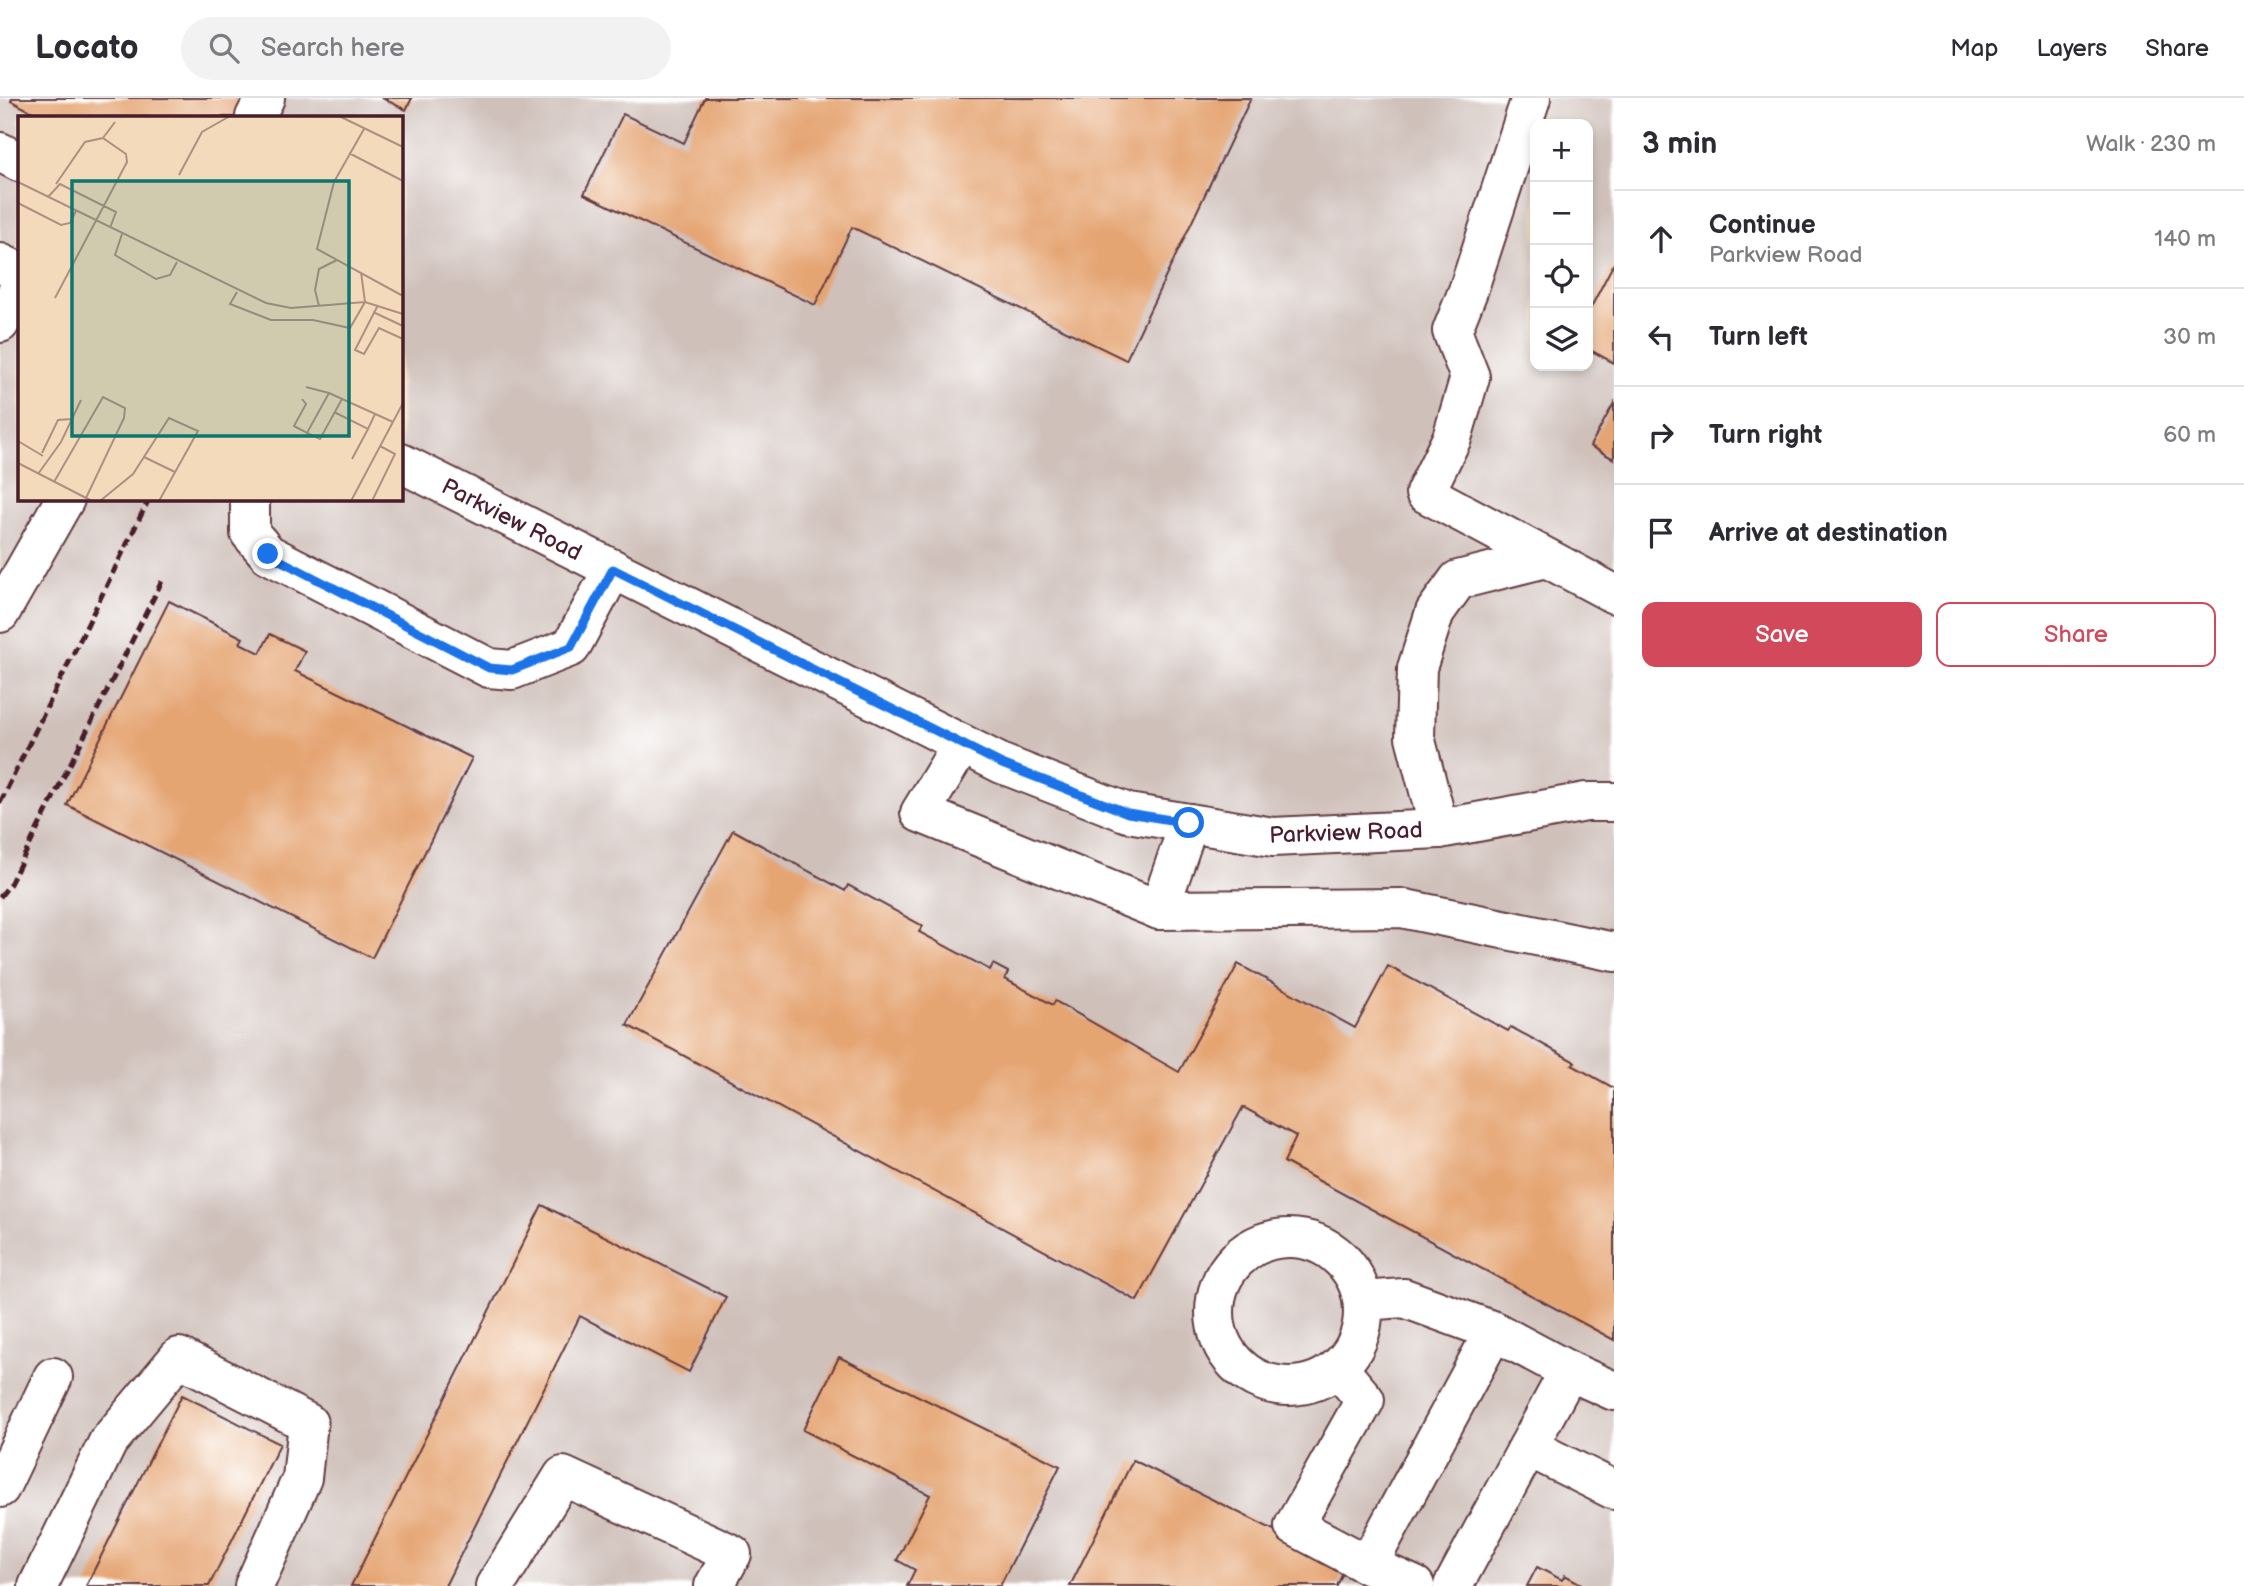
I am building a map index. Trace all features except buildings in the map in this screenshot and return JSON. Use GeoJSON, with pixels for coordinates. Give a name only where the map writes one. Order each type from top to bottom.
{"type":"FeatureCollection","features":[{"type":"Feature","properties":{"kind":"street"},"geometry":{"type":"LineString","coordinates":[[256,116],[265,98]]}},
{"type":"Feature","properties":{"kind":"street"},"geometry":{"type":"LineString","coordinates":[[1531,98],[1468,291],[1452,331],[1470,377],[1452,438],[1425,494],[1614,594]]}},
{"type":"Feature","properties":{"kind":"street"},"geometry":{"type":"LineString","coordinates":[[0,152],[18,161]]}},
{"type":"Feature","properties":{"kind":"street"},"geometry":{"type":"LineString","coordinates":[[0,262],[18,271]]}},
{"type":"Feature","properties":{"kind":"street"},"geometry":{"type":"LineString","coordinates":[[0,323],[18,291]]}},
{"type":"Feature","properties":{"kind":"street","name":"Parkview Road"},"geometry":{"type":"LineString","coordinates":[[402,464],[1002,764],[1128,813],[1273,838],[1439,828],[1586,802],[1614,802]]}},
{"type":"Feature","properties":{"kind":"street"},"geometry":{"type":"LineString","coordinates":[[0,613],[64,500]]}},
{"type":"Feature","properties":{"kind":"street"},"geometry":{"type":"LineString","coordinates":[[250,500],[250,533],[268,554],[489,668],[512,670],[571,647],[613,569]]}},
{"type":"Feature","properties":{"kind":"street"},"geometry":{"type":"LineString","coordinates":[[1439,828],[1415,737],[1416,668],[1435,612],[1458,580],[1546,558]]}},
{"type":"Feature","properties":{"kind":"street"},"geometry":{"type":"LineString","coordinates":[[962,744],[920,813],[1159,910],[1401,908],[1614,952]]}},
{"type":"Feature","properties":{"kind":"street"},"geometry":{"type":"LineString","coordinates":[[1159,910],[1189,823]]}},
{"type":"Feature","properties":{"kind":"street"},"geometry":{"type":"LineString","coordinates":[[1297,1238],[1321,1244],[1341,1258],[1356,1278],[1363,1301],[1363,1326],[1354,1349],[1338,1368],[1317,1381],[1293,1387],[1269,1384],[1246,1374],[1228,1356],[1217,1334],[1214,1310],[1218,1286],[1231,1265],[1249,1248],[1272,1239],[1297,1238]]}},
{"type":"Feature","properties":{"kind":"street"},"geometry":{"type":"LineString","coordinates":[[1363,1301],[1404,1298],[1494,1331],[1569,1371],[1614,1391]]}},
{"type":"Feature","properties":{"kind":"street"},"geometry":{"type":"LineString","coordinates":[[1368,1565],[1494,1331]]}},
{"type":"Feature","properties":{"kind":"street"},"geometry":{"type":"LineString","coordinates":[[38,1586],[108,1442],[180,1357],[308,1423],[302,1478],[254,1586]]}},
{"type":"Feature","properties":{"kind":"street"},"geometry":{"type":"LineString","coordinates":[[1338,1368],[1365,1400],[1294,1526],[1415,1586]]}},
{"type":"Feature","properties":{"kind":"street"},"geometry":{"type":"LineString","coordinates":[[1453,1586],[1569,1371]]}},
{"type":"Feature","properties":{"kind":"street"},"geometry":{"type":"LineString","coordinates":[[0,1488],[52,1377]]}},
{"type":"Feature","properties":{"kind":"street"},"geometry":{"type":"LineString","coordinates":[[1528,1447],[1614,1490]]}},
{"type":"Feature","properties":{"kind":"street"},"geometry":{"type":"LineString","coordinates":[[495,1586],[563,1476],[732,1554],[714,1586]]}},
{"type":"Feature","properties":{"kind":"shaded area"},"geometry":{"type":"Polygon","coordinates":[[[0,98],[1614,98],[1614,1586],[0,1586],[0,98]]]}},
{"type":"Feature","properties":{"kind":"railway"},"geometry":{"type":"LineString","coordinates":[[0,803],[149,500]]}},
{"type":"Feature","properties":{"kind":"railway"},"geometry":{"type":"LineString","coordinates":[[0,897],[10,884],[163,579]]}},
{"type":"Feature","properties":{"kind":"route"},"geometry":{"type":"LineString","coordinates":[[268,554],[489,668],[512,670],[541,661],[571,647],[613,569],[1002,764],[1128,813],[1189,823]]}}]}
